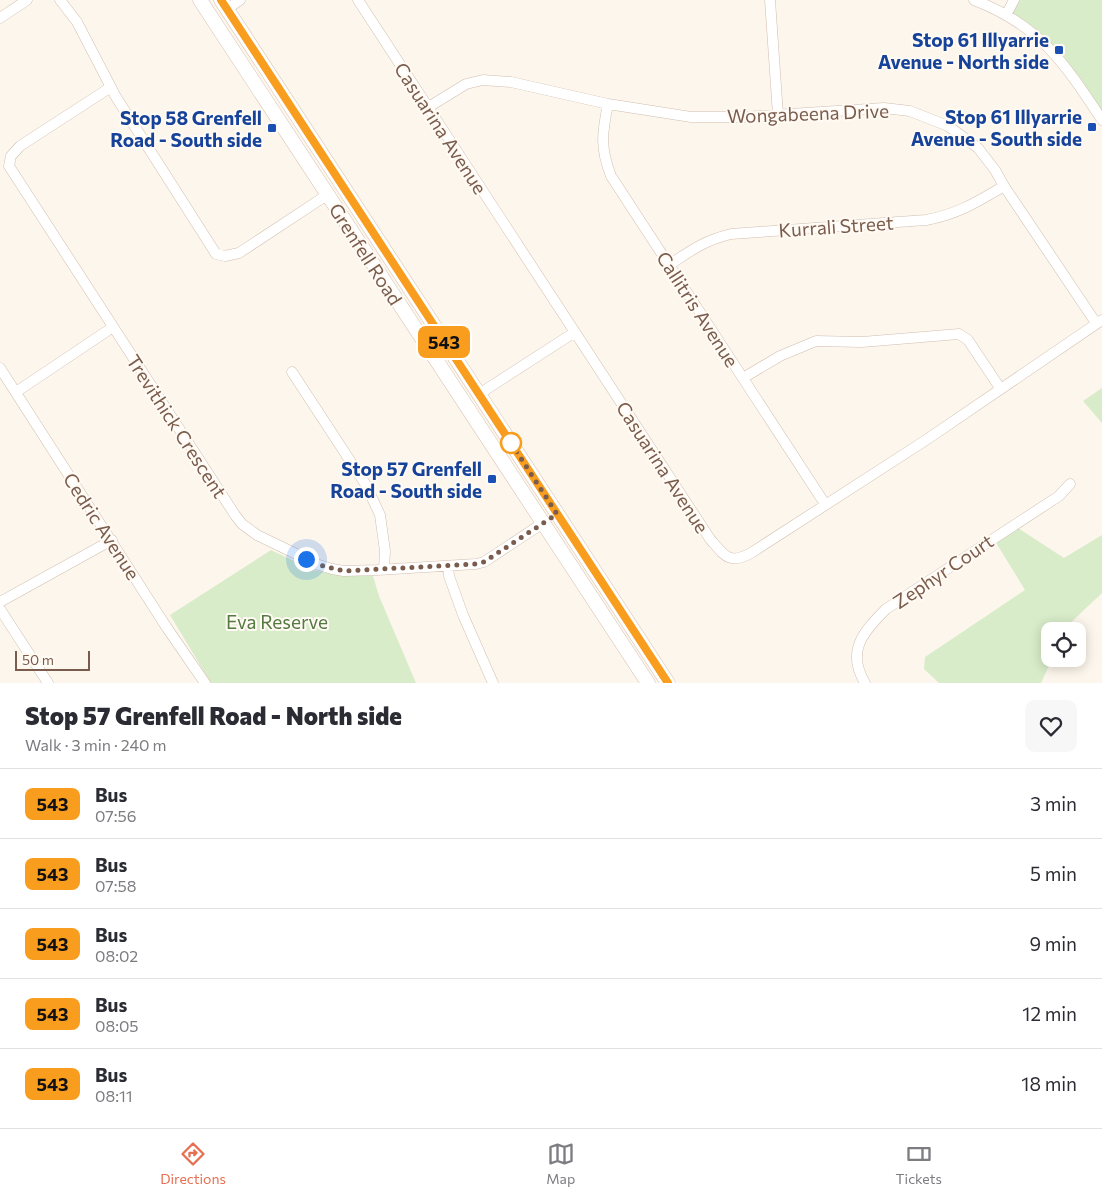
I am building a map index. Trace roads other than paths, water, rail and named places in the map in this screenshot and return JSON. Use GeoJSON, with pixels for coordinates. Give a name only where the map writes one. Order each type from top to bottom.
{"type":"FeatureCollection","features":[{"type":"Feature","properties":{"kind":"main road","name":"Grenfell Road"},"geometry":{"type":"LineString","coordinates":[[200,0],[648,683]]}},
{"type":"Feature","properties":{"kind":"main road","name":"Grenfell Road"},"geometry":{"type":"LineString","coordinates":[[224,4],[668,683]]}},
{"type":"Feature","properties":{"kind":"main road"},"geometry":{"type":"LineString","coordinates":[[328,195],[342,185]]}},
{"type":"Feature","properties":{"kind":"main road"},"geometry":{"type":"LineString","coordinates":[[464,404],[479,394]]}},
{"type":"Feature","properties":{"kind":"main road"},"geometry":{"type":"LineString","coordinates":[[543,523],[557,514]]}},
{"type":"Feature","properties":{"kind":"street"},"geometry":{"type":"LineString","coordinates":[[0,18],[27,0]]}},
{"type":"Feature","properties":{"kind":"street"},"geometry":{"type":"LineString","coordinates":[[60,0],[77,22],[111,88],[216,254],[225,256],[239,253],[328,195]]}},
{"type":"Feature","properties":{"kind":"street"},"geometry":{"type":"LineString","coordinates":[[224,4],[240,0]]}},
{"type":"Feature","properties":{"kind":"street","name":"Casuarina Avenue"},"geometry":{"type":"LineString","coordinates":[[358,0],[710,539],[728,558],[740,559],[751,554],[825,504],[926,440],[1099,322]]}},
{"type":"Feature","properties":{"kind":"street"},"geometry":{"type":"LineString","coordinates":[[770,0],[778,115]]}},
{"type":"Feature","properties":{"kind":"street"},"geometry":{"type":"LineString","coordinates":[[974,0],[1006,15],[1031,32],[1058,57],[1102,120]]}},
{"type":"Feature","properties":{"kind":"street"},"geometry":{"type":"LineString","coordinates":[[1006,15],[1014,0]]}},
{"type":"Feature","properties":{"kind":"street","name":"Wongabeena Drive"},"geometry":{"type":"LineString","coordinates":[[427,108],[466,84],[483,80],[511,82],[608,104],[690,117],[744,118],[884,108],[910,111],[948,126],[978,148],[996,170],[1004,186],[1099,322]]}},
{"type":"Feature","properties":{"kind":"street","name":"Trevithick Crescent"},"geometry":{"type":"LineString","coordinates":[[111,88],[20,146],[11,156],[9,166],[235,515],[248,530],[281,548],[319,565],[344,571],[448,566],[484,562],[543,523]]}},
{"type":"Feature","properties":{"kind":"street","name":"Callitris Avenue"},"geometry":{"type":"LineString","coordinates":[[608,104],[602,130],[604,157],[611,176],[825,504]]}},
{"type":"Feature","properties":{"kind":"street","name":"Kurrali Street"},"geometry":{"type":"LineString","coordinates":[[669,266],[697,246],[711,239],[731,234],[926,220],[947,216],[968,207],[1004,186]]}},
{"type":"Feature","properties":{"kind":"street"},"geometry":{"type":"LineString","coordinates":[[16,392],[113,327]]}},
{"type":"Feature","properties":{"kind":"street"},"geometry":{"type":"LineString","coordinates":[[479,394],[575,332]]}},
{"type":"Feature","properties":{"kind":"street"},"geometry":{"type":"LineString","coordinates":[[743,378],[780,356],[816,342],[862,342],[959,334],[968,340],[1000,388]]}},
{"type":"Feature","properties":{"kind":"street","name":"Cedric Avenue"},"geometry":{"type":"LineString","coordinates":[[0,368],[167,628],[205,683]]}},
{"type":"Feature","properties":{"kind":"street"},"geometry":{"type":"LineString","coordinates":[[292,372],[369,493],[380,515],[385,551],[384,569]]}},
{"type":"Feature","properties":{"kind":"street","name":"Zephyr Court"},"geometry":{"type":"LineString","coordinates":[[865,683],[859,673],[856,660],[858,645],[867,628],[886,609],[1059,496],[1070,484]]}},
{"type":"Feature","properties":{"kind":"street"},"geometry":{"type":"LineString","coordinates":[[0,602],[112,540]]}},
{"type":"Feature","properties":{"kind":"street"},"geometry":{"type":"LineString","coordinates":[[448,566],[449,576],[463,616],[492,683]]}},
{"type":"Feature","properties":{"kind":"street"},"geometry":{"type":"LineString","coordinates":[[0,609],[48,683]]}},
{"type":"Feature","properties":{"kind":"place","name":"Stop 61 Illyarrie Avenue - North side"},"geometry":{"type":"Point","coordinates":[1059,50]}},
{"type":"Feature","properties":{"kind":"place","name":"Stop 61 Illyarrie Avenue - South side"},"geometry":{"type":"Point","coordinates":[1092,127]}},
{"type":"Feature","properties":{"kind":"place","name":"Stop 58 Grenfell Road - South side"},"geometry":{"type":"Point","coordinates":[272,128]}},
{"type":"Feature","properties":{"kind":"place","name":"Stop 57 Grenfell Road - South side"},"geometry":{"type":"Point","coordinates":[492,479]}},
{"type":"Feature","properties":{"kind":"park label","name":"Eva Reserve"},"geometry":{"type":"Point","coordinates":[277,621]}}]}
